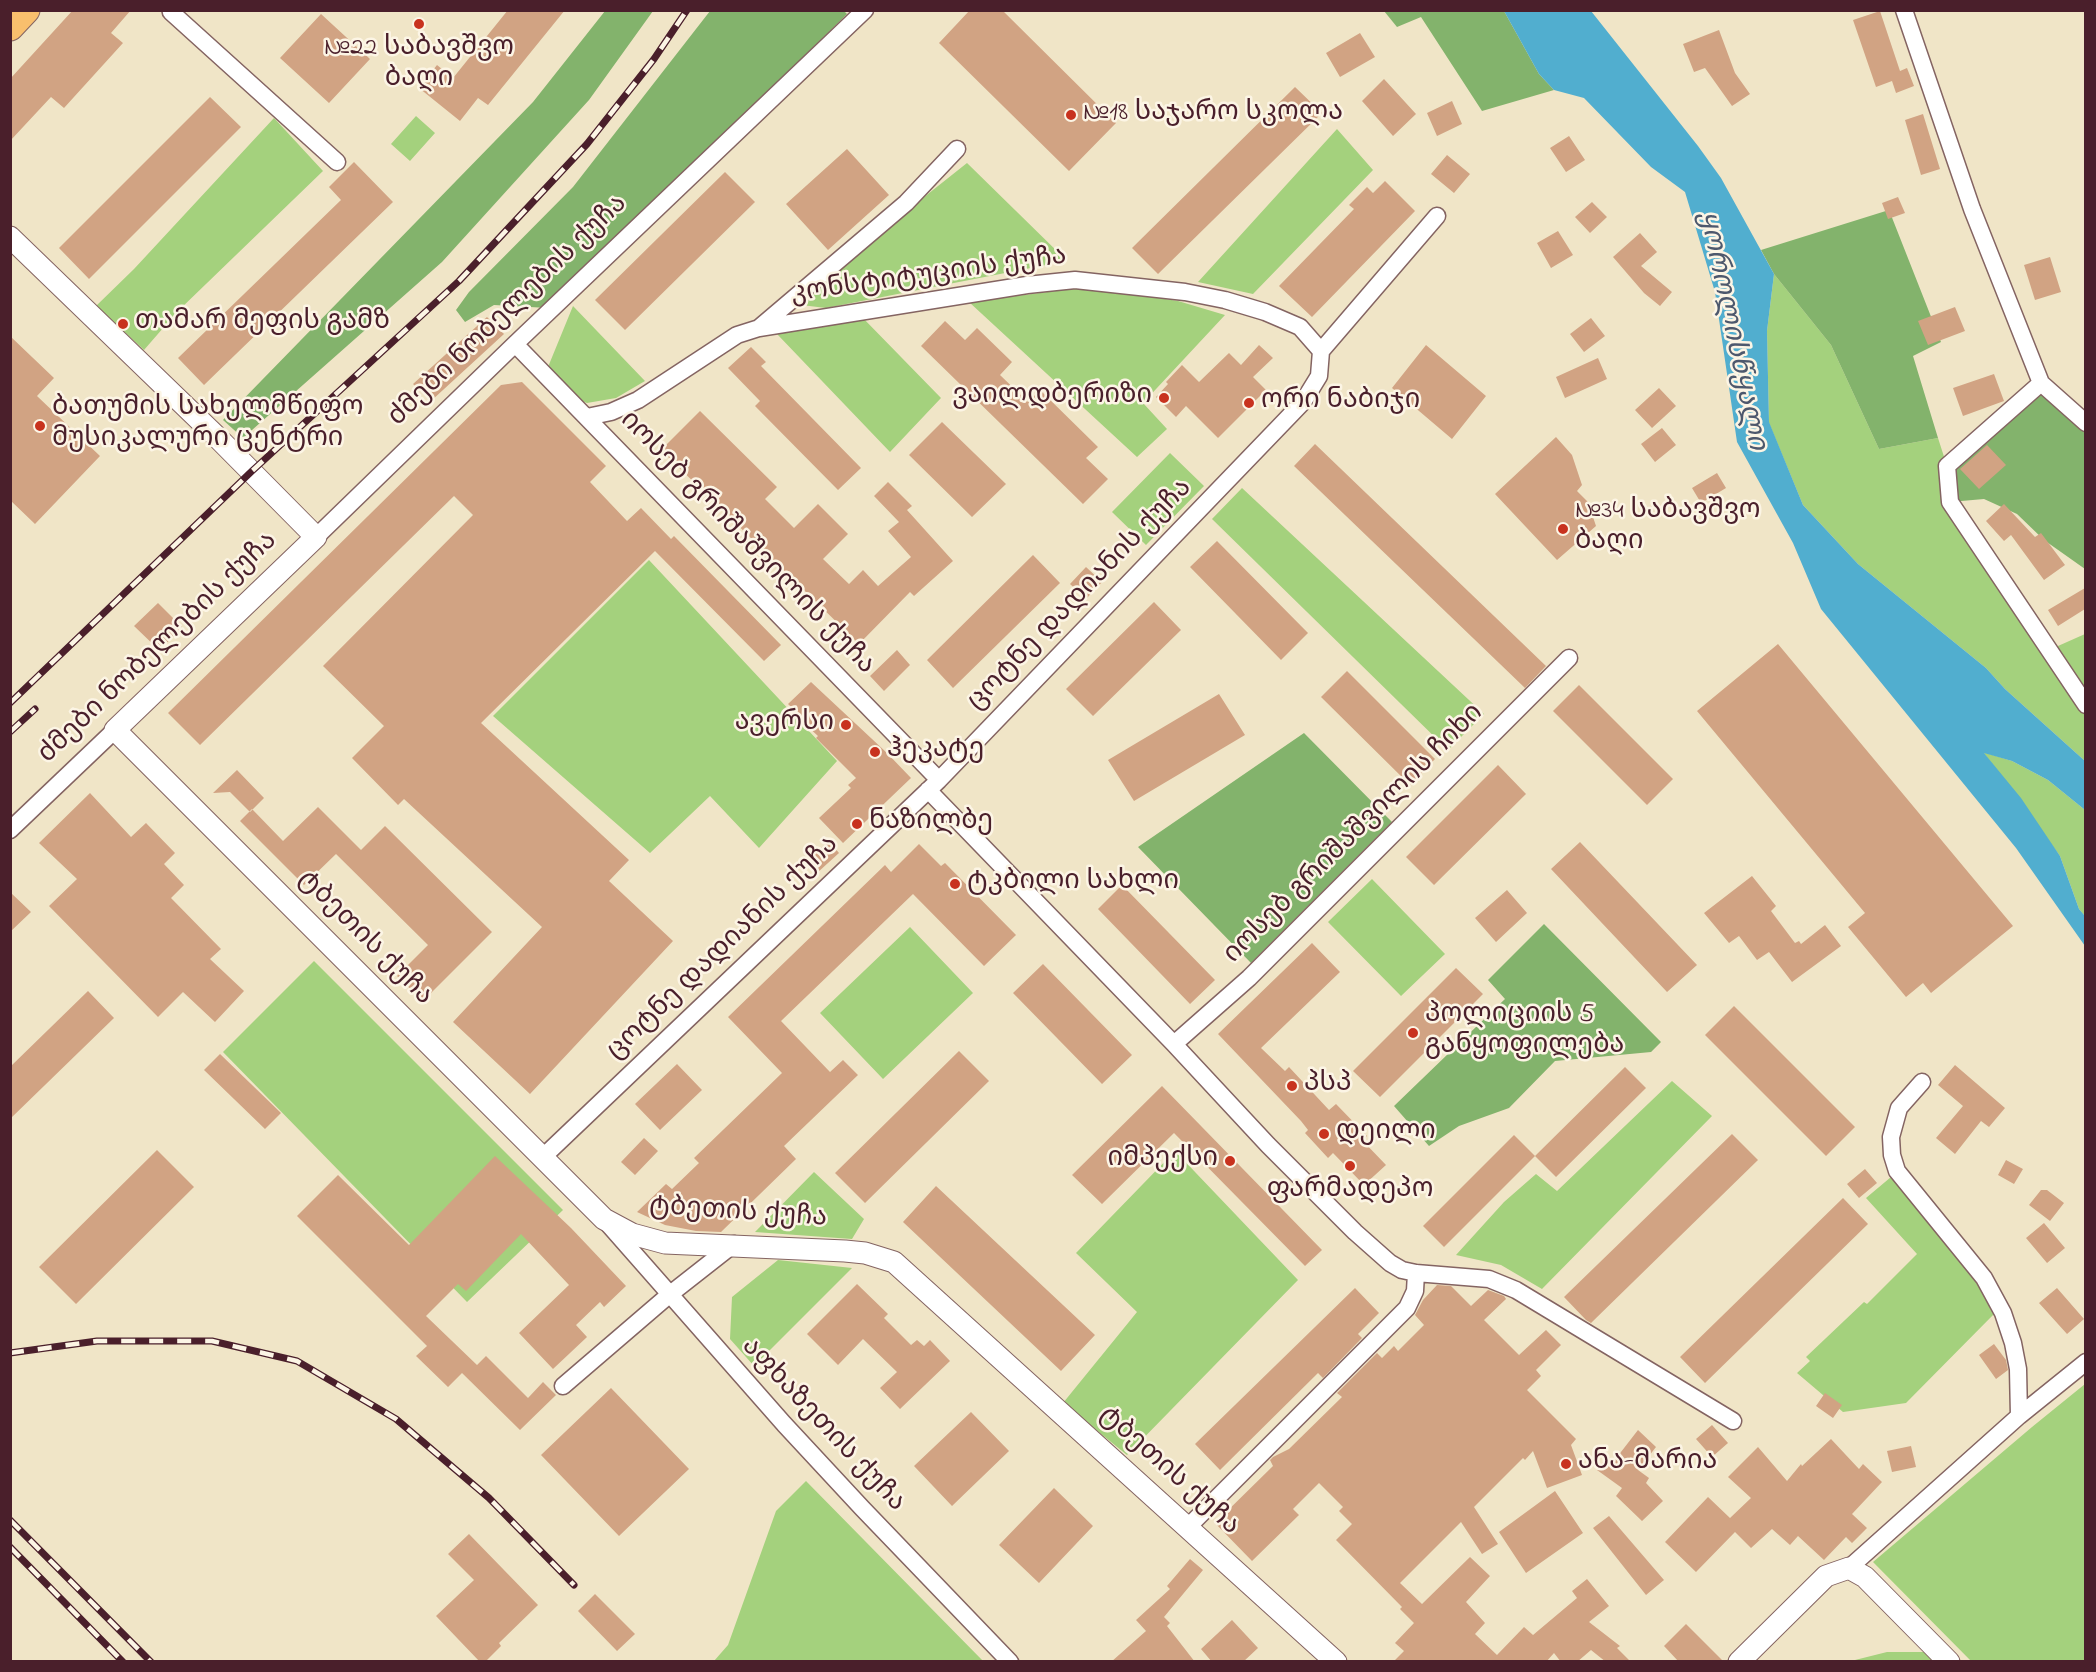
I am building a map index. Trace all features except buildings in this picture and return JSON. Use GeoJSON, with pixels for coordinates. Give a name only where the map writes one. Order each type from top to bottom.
{"type":"FeatureCollection","features":[{"type":"Feature","properties":{"kind":"main road"},"geometry":{"type":"LineString","coordinates":[[10,27],[26,10]]}},
{"type":"Feature","properties":{"kind":"street"},"geometry":{"type":"LineString","coordinates":[[172,10],[171,12],[337,162]]}},
{"type":"Feature","properties":{"kind":"street","name":"ძმები ნობელების ქუჩა"},"geometry":{"type":"LineString","coordinates":[[10,830],[866,10]]}},
{"type":"Feature","properties":{"kind":"street"},"geometry":{"type":"LineString","coordinates":[[1904,10],[1972,209],[2041,382],[2085,423]]}},
{"type":"Feature","properties":{"kind":"street"},"geometry":{"type":"LineString","coordinates":[[759,328],[906,203],[957,149]]}},
{"type":"Feature","properties":{"kind":"street"},"geometry":{"type":"LineString","coordinates":[[1321,351],[1437,216]]}},
{"type":"Feature","properties":{"kind":"street"},"geometry":{"type":"LineString","coordinates":[[10,237],[216,435],[316,537]]}},
{"type":"Feature","properties":{"kind":"street","name":"კონსტიტუციის ქუჩა"},"geometry":{"type":"LineString","coordinates":[[587,417],[612,412],[638,400],[736,335],[759,328],[1075,279],[1185,292],[1225,300],[1265,312],[1300,327],[1321,351]]}},
{"type":"Feature","properties":{"kind":"street","name":"იოსებ გრიშაშვილის ქუჩა"},"geometry":{"type":"LineString","coordinates":[[515,344],[587,417],[934,785],[1268,1145],[1355,1232],[1390,1263],[1402,1270],[1416,1273],[1489,1279],[1516,1290],[1733,1421]]}},
{"type":"Feature","properties":{"kind":"street","name":"ცოტნე დადიანის ქუჩა"},"geometry":{"type":"LineString","coordinates":[[542,1158],[934,785],[1304,402],[1319,376],[1321,351]]}},
{"type":"Feature","properties":{"kind":"street"},"geometry":{"type":"LineString","coordinates":[[2041,382],[1947,466],[1950,502],[2085,705]]}},
{"type":"Feature","properties":{"kind":"street","name":"იოსებ გრიშაშვილის ჩიხი"},"geometry":{"type":"LineString","coordinates":[[1174,1044],[1249,978],[1569,658]]}},
{"type":"Feature","properties":{"kind":"street","name":"ტბეთის ქუჩა"},"geometry":{"type":"LineString","coordinates":[[116,730],[604,1219],[632,1234],[665,1243],[734,1244],[865,1253],[894,1262],[1336,1662]]}},
{"type":"Feature","properties":{"kind":"street"},"geometry":{"type":"LineString","coordinates":[[1922,1082],[1899,1108],[1891,1137],[1892,1155],[1898,1172],[1984,1278],[2003,1313],[2013,1343],[2018,1369],[2019,1416]]}},
{"type":"Feature","properties":{"kind":"street","name":"აფხაზეთის ქუჩა"},"geometry":{"type":"LineString","coordinates":[[604,1219],[669,1295],[862,1508],[1010,1662]]}},
{"type":"Feature","properties":{"kind":"street"},"geometry":{"type":"LineString","coordinates":[[562,1386],[669,1295],[734,1244]]}},
{"type":"Feature","properties":{"kind":"street"},"geometry":{"type":"LineString","coordinates":[[1187,1528],[1407,1308],[1415,1291],[1416,1273]]}},
{"type":"Feature","properties":{"kind":"street"},"geometry":{"type":"LineString","coordinates":[[1739,1662],[1826,1576],[1849,1568],[2019,1416],[2085,1362]]}},
{"type":"Feature","properties":{"kind":"street"},"geometry":{"type":"LineString","coordinates":[[1849,1568],[1865,1577],[1948,1662]]}},
{"type":"Feature","properties":{"kind":"green space"},"geometry":{"type":"Polygon","coordinates":[[[843,10],[847,14],[548,308],[494,305],[465,322],[456,310],[469,292],[573,187],[710,11],[843,10]]]}},
{"type":"Feature","properties":{"kind":"green space"},"geometry":{"type":"Polygon","coordinates":[[[605,11],[653,11],[589,100],[442,262],[243,438],[223,420],[533,102],[605,11]]]}},
{"type":"Feature","properties":{"kind":"green space"},"geometry":{"type":"Polygon","coordinates":[[[1384,11],[1504,11],[1539,74],[1554,90],[1482,111],[1421,17],[1397,27],[1384,11]]]}},
{"type":"Feature","properties":{"kind":"green space"},"geometry":{"type":"Polygon","coordinates":[[[416,116],[435,133],[410,161],[391,144],[416,116]]]}},
{"type":"Feature","properties":{"kind":"green space"},"geometry":{"type":"Polygon","coordinates":[[[274,118],[323,171],[177,312],[144,350],[96,306],[134,269],[274,118]]]}},
{"type":"Feature","properties":{"kind":"green space"},"geometry":{"type":"Polygon","coordinates":[[[1337,129],[1373,170],[1253,294],[1198,282],[1337,129]]]}},
{"type":"Feature","properties":{"kind":"green space"},"geometry":{"type":"Polygon","coordinates":[[[967,163],[1064,258],[1046,265],[826,308],[793,304],[802,294],[967,163]]]}},
{"type":"Feature","properties":{"kind":"green space"},"geometry":{"type":"Polygon","coordinates":[[[1889,210],[1941,342],[1913,356],[1938,438],[1879,449],[1831,345],[1774,274],[1761,250],[1889,210]]]}},
{"type":"Feature","properties":{"kind":"green space"},"geometry":{"type":"Polygon","coordinates":[[[1774,274],[1831,345],[1879,449],[1938,438],[1947,466],[1950,502],[2049,650],[2085,634],[2085,761],[2005,689],[1986,668],[1858,564],[1803,505],[1769,423],[1767,331],[1774,274]]]}},
{"type":"Feature","properties":{"kind":"green space"},"geometry":{"type":"Polygon","coordinates":[[[1087,287],[1178,301],[1225,315],[1143,403],[1167,429],[1137,457],[969,302],[1087,287]]]}},
{"type":"Feature","properties":{"kind":"green space"},"geometry":{"type":"Polygon","coordinates":[[[573,306],[645,381],[616,398],[587,403],[572,397],[548,367],[573,306]]]}},
{"type":"Feature","properties":{"kind":"green space"},"geometry":{"type":"Polygon","coordinates":[[[861,316],[941,398],[890,452],[777,334],[861,316]]]}},
{"type":"Feature","properties":{"kind":"green space"},"geometry":{"type":"Polygon","coordinates":[[[2041,383],[2085,423],[2085,569],[2044,540],[2017,514],[1984,499],[1950,502],[1947,466],[2041,383]]]}},
{"type":"Feature","properties":{"kind":"green space"},"geometry":{"type":"Polygon","coordinates":[[[1170,453],[1204,486],[1146,545],[1112,512],[1170,453]]]}},
{"type":"Feature","properties":{"kind":"green space"},"geometry":{"type":"Polygon","coordinates":[[[1242,488],[1484,714],[1448,750],[1212,519],[1242,488]]]}},
{"type":"Feature","properties":{"kind":"green space"},"geometry":{"type":"Polygon","coordinates":[[[649,560],[837,761],[759,848],[710,796],[650,853],[493,716],[649,560]]]}},
{"type":"Feature","properties":{"kind":"green space"},"geometry":{"type":"Polygon","coordinates":[[[1304,733],[1392,822],[1251,963],[1138,847],[1304,733]]]}},
{"type":"Feature","properties":{"kind":"green space"},"geometry":{"type":"Polygon","coordinates":[[[1983,752],[2012,761],[2048,780],[2085,810],[2085,916],[2079,909],[2060,856],[1983,752]]]}},
{"type":"Feature","properties":{"kind":"green space"},"geometry":{"type":"Polygon","coordinates":[[[1372,879],[1445,954],[1401,996],[1328,922],[1372,879]]]}},
{"type":"Feature","properties":{"kind":"green space"},"geometry":{"type":"Polygon","coordinates":[[[1544,924],[1661,1042],[1651,1052],[1555,1061],[1509,1108],[1459,1126],[1429,1146],[1394,1106],[1505,999],[1488,980],[1544,924]]]}},
{"type":"Feature","properties":{"kind":"green space"},"geometry":{"type":"Polygon","coordinates":[[[910,927],[973,993],[883,1079],[820,1013],[910,927]]]}},
{"type":"Feature","properties":{"kind":"green space"},"geometry":{"type":"Polygon","coordinates":[[[314,961],[563,1210],[467,1302],[223,1052],[314,961]]]}},
{"type":"Feature","properties":{"kind":"green space"},"geometry":{"type":"Polygon","coordinates":[[[1672,1081],[1712,1116],[1542,1289],[1501,1265],[1456,1255],[1504,1202],[1536,1174],[1557,1191],[1672,1081]]]}},
{"type":"Feature","properties":{"kind":"green space"},"geometry":{"type":"Polygon","coordinates":[[[1175,1151],[1298,1280],[1127,1455],[1063,1403],[1137,1312],[1076,1253],[1175,1151]]]}},
{"type":"Feature","properties":{"kind":"green space"},"geometry":{"type":"Polygon","coordinates":[[[814,1172],[864,1219],[852,1239],[755,1232],[814,1172]]]}},
{"type":"Feature","properties":{"kind":"green space"},"geometry":{"type":"Polygon","coordinates":[[[1891,1177],[1976,1282],[1994,1314],[1906,1403],[1843,1412],[1797,1373],[1810,1361],[1806,1357],[1864,1302],[1867,1304],[1917,1254],[1866,1198],[1891,1177]]]}},
{"type":"Feature","properties":{"kind":"green space"},"geometry":{"type":"Polygon","coordinates":[[[778,1260],[852,1268],[754,1366],[730,1339],[732,1297],[778,1260]]]}},
{"type":"Feature","properties":{"kind":"green space"},"geometry":{"type":"Polygon","coordinates":[[[2085,1384],[2085,1661],[1971,1661],[1873,1562],[2085,1384]]]}},
{"type":"Feature","properties":{"kind":"green space"},"geometry":{"type":"Polygon","coordinates":[[[806,1481],[983,1661],[714,1661],[728,1645],[776,1511],[806,1481]]]}},
{"type":"Feature","properties":{"kind":"green space"},"geometry":{"type":"Polygon","coordinates":[[[1887,1652],[1939,1652],[1949,1662],[1847,1662],[1887,1652]]]}},
{"type":"Feature","properties":{"kind":"water","name":"ყოროლისწყალი"},"geometry":{"type":"Polygon","coordinates":[[[1504,11],[1591,11],[1698,146],[1721,178],[1774,274],[1767,331],[1769,422],[1803,505],[1858,564],[1986,668],[2005,689],[2085,761],[2085,810],[2048,780],[2012,761],[1984,753],[2021,798],[2060,856],[2079,909],[2085,916],[2085,946],[2016,848],[1821,609],[1793,543],[1737,442],[1715,292],[1685,192],[1651,167],[1584,98],[1554,90],[1539,74],[1504,11]]]}},
{"type":"Feature","properties":{"kind":"railway"},"geometry":{"type":"LineString","coordinates":[[10,703],[252,471],[459,281],[587,144],[654,59],[687,10]]}},
{"type":"Feature","properties":{"kind":"railway"},"geometry":{"type":"LineString","coordinates":[[10,732],[35,709]]}},
{"type":"Feature","properties":{"kind":"railway"},"geometry":{"type":"LineString","coordinates":[[10,1353],[97,1341],[212,1341],[297,1361],[396,1419],[489,1498],[574,1585]]}},
{"type":"Feature","properties":{"kind":"railway"},"geometry":{"type":"LineString","coordinates":[[10,1520],[151,1662]]}},
{"type":"Feature","properties":{"kind":"railway"},"geometry":{"type":"LineString","coordinates":[[10,1547],[123,1662]]}},
{"type":"Feature","properties":{"kind":"place","name":"№22 საბავშვო ბაღი"},"geometry":{"type":"Point","coordinates":[419,24]}},
{"type":"Feature","properties":{"kind":"place","name":"№18 საჯარო სკოლა"},"geometry":{"type":"Point","coordinates":[1071,115]}},
{"type":"Feature","properties":{"kind":"place","name":"თამარ მეფის გამზ"},"geometry":{"type":"Point","coordinates":[123,324]}},
{"type":"Feature","properties":{"kind":"place","name":"ვაილდბერიზი"},"geometry":{"type":"Point","coordinates":[1164,398]}},
{"type":"Feature","properties":{"kind":"place","name":"ორი ნაბიჯი"},"geometry":{"type":"Point","coordinates":[1249,403]}},
{"type":"Feature","properties":{"kind":"place","name":"ბათუმის სახელმწიფო მუსიკალური ცენტრი"},"geometry":{"type":"Point","coordinates":[40,426]}},
{"type":"Feature","properties":{"kind":"place","name":"№34 საბავშვო ბაღი"},"geometry":{"type":"Point","coordinates":[1563,529]}},
{"type":"Feature","properties":{"kind":"place","name":"ავერსი"},"geometry":{"type":"Point","coordinates":[846,725]}},
{"type":"Feature","properties":{"kind":"place","name":"ჰეკატე"},"geometry":{"type":"Point","coordinates":[875,752]}},
{"type":"Feature","properties":{"kind":"place","name":"ნაზილბე"},"geometry":{"type":"Point","coordinates":[857,824]}},
{"type":"Feature","properties":{"kind":"place","name":"ტკბილი სახლი"},"geometry":{"type":"Point","coordinates":[955,884]}},
{"type":"Feature","properties":{"kind":"place","name":"პოლიციის 5 განყოფილება"},"geometry":{"type":"Point","coordinates":[1413,1033]}},
{"type":"Feature","properties":{"kind":"place","name":"პსპ"},"geometry":{"type":"Point","coordinates":[1292,1086]}},
{"type":"Feature","properties":{"kind":"place","name":"დეილი"},"geometry":{"type":"Point","coordinates":[1324,1134]}},
{"type":"Feature","properties":{"kind":"place","name":"იმპექსი"},"geometry":{"type":"Point","coordinates":[1230,1161]}},
{"type":"Feature","properties":{"kind":"place","name":"ფარმადეპო"},"geometry":{"type":"Point","coordinates":[1350,1166]}},
{"type":"Feature","properties":{"kind":"place","name":"ანა-მარია"},"geometry":{"type":"Point","coordinates":[1566,1464]}}]}
